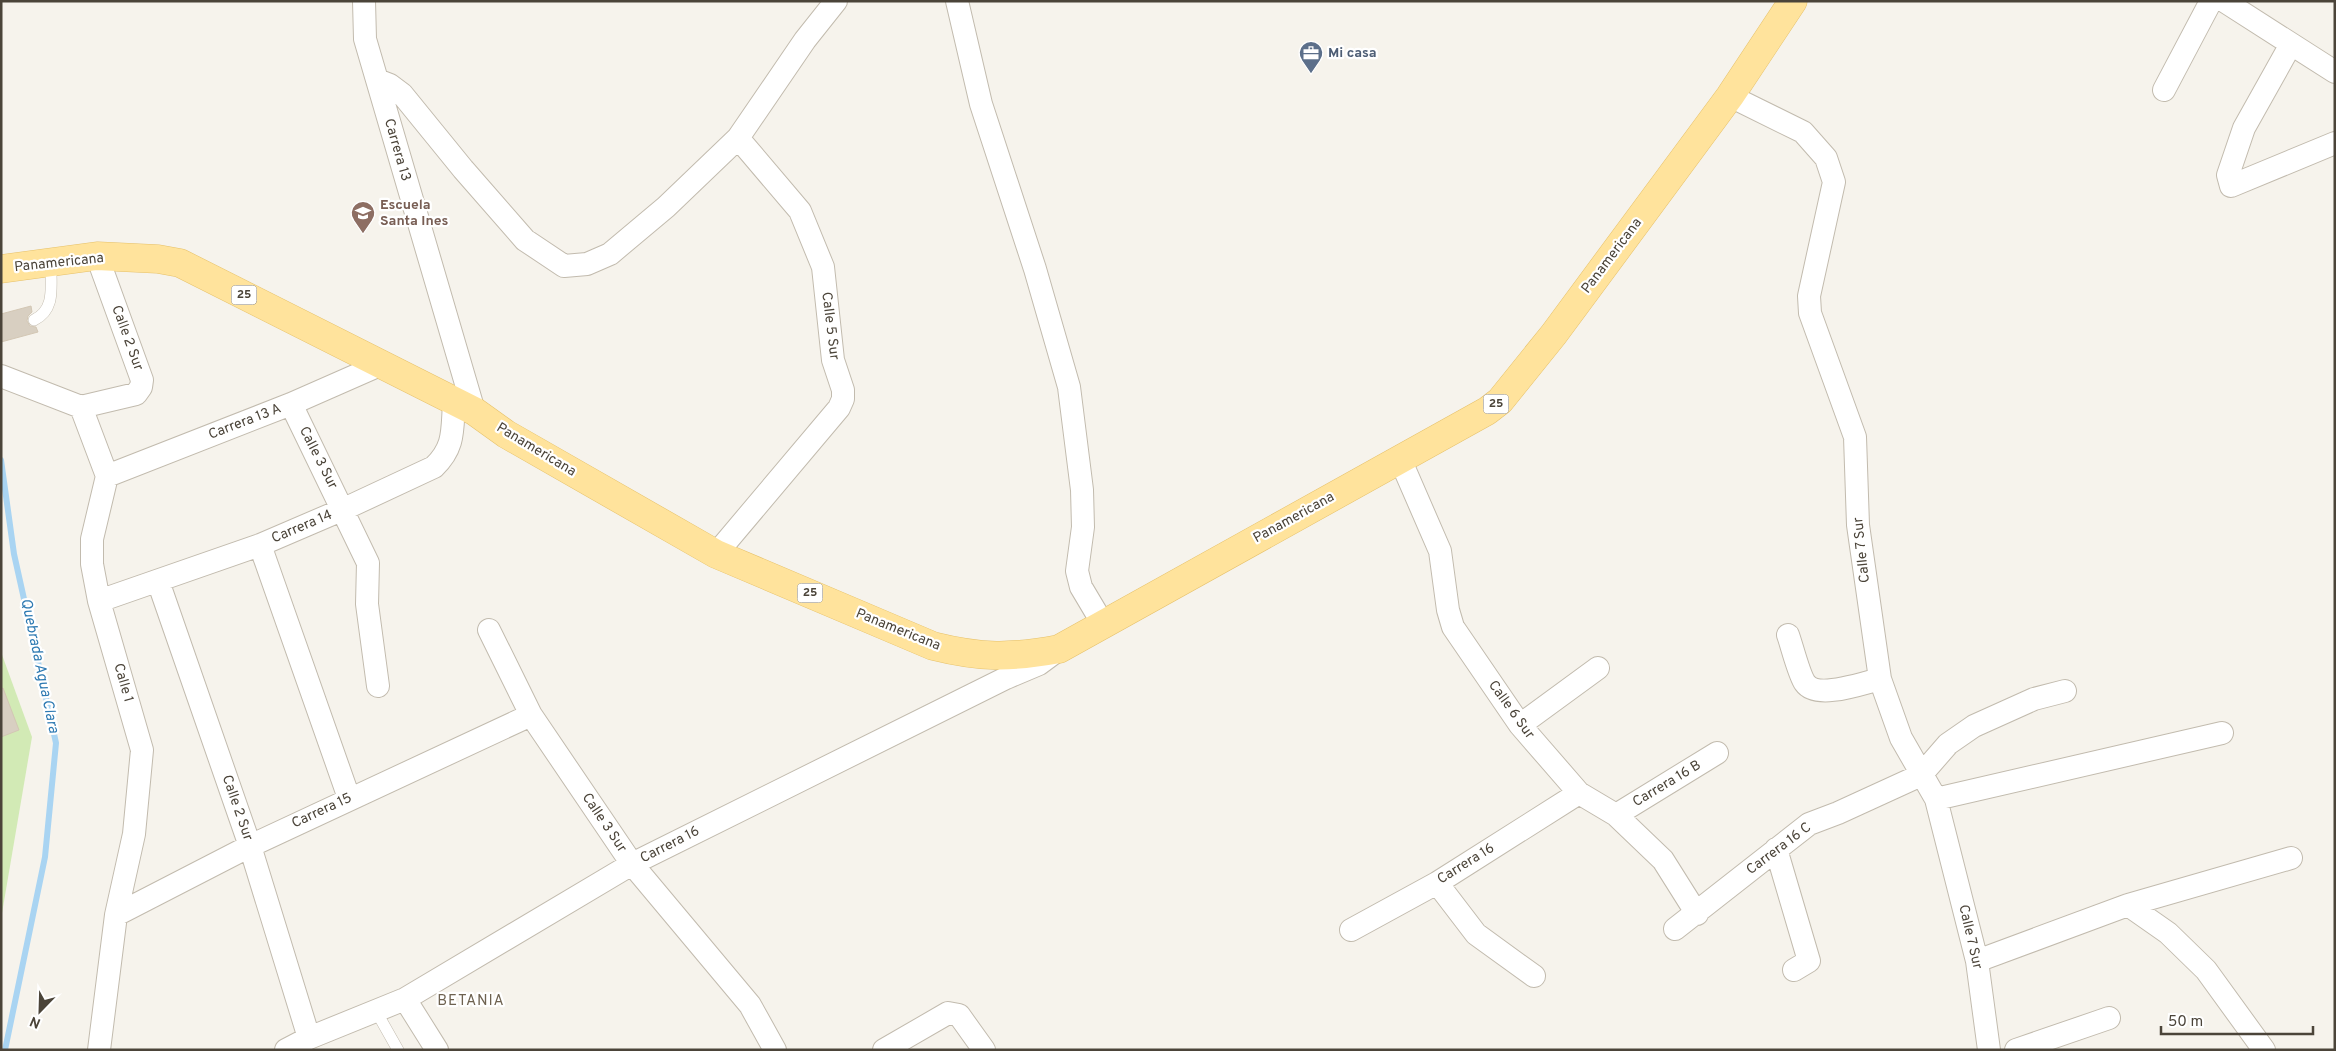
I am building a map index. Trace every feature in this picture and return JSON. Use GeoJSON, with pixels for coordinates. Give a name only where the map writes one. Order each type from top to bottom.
{"type":"FeatureCollection","features":[{"type":"Feature","properties":{"kind":"main road","name":"Panamericana"},"geometry":{"type":"LineString","coordinates":[[1,269],[97,256],[158,259],[180,263],[464,407],[506,434],[716,554],[933,646],[990,656],[1022,656],[1059,649],[1487,411],[1500,401],[1554,334],[1730,96],[1794,1]]}},
{"type":"Feature","properties":{"kind":"street","name":"Carrera 13"},"geometry":{"type":"LineString","coordinates":[[364,1],[365,40],[464,407]]}},
{"type":"Feature","properties":{"kind":"street"},"geometry":{"type":"LineString","coordinates":[[377,80],[390,85],[402,94],[463,169],[525,240],[564,266],[587,264],[610,254],[666,207],[738,138],[805,40],[836,1]]}},
{"type":"Feature","properties":{"kind":"street"},"geometry":{"type":"LineString","coordinates":[[957,1],[981,104],[1035,269],[1069,386],[1082,490],[1083,527],[1076,571],[1081,587],[1103,624]]}},
{"type":"Feature","properties":{"kind":"street"},"geometry":{"type":"LineString","coordinates":[[2164,90],[2211,1]]}},
{"type":"Feature","properties":{"kind":"street"},"geometry":{"type":"LineString","coordinates":[[2224,1],[2335,72]]}},
{"type":"Feature","properties":{"kind":"street"},"geometry":{"type":"LineString","coordinates":[[2291,44],[2244,128],[2228,175],[2231,186],[2335,143]]}},
{"type":"Feature","properties":{"kind":"street","name":"Calle 7 Sur"},"geometry":{"type":"LineString","coordinates":[[1730,96],[1803,132],[1826,158],[1834,182],[1809,296],[1810,313],[1855,437],[1858,525],[1880,679],[1901,738],[1936,799],[1977,961],[1989,1050]]}},
{"type":"Feature","properties":{"kind":"street","name":"Calle 5 Sur"},"geometry":{"type":"LineString","coordinates":[[716,554],[839,408],[843,399],[843,390],[833,360],[822,267],[800,211],[738,138]]}},
{"type":"Feature","properties":{"kind":"street","name":"Calle 2 Sur"},"geometry":{"type":"LineString","coordinates":[[81,407],[136,394],[141,387],[142,380],[97,256]]}},
{"type":"Feature","properties":{"kind":"street","name":"Carrera 13 A"},"geometry":{"type":"LineString","coordinates":[[107,476],[291,404],[382,364]]}},
{"type":"Feature","properties":{"kind":"street"},"geometry":{"type":"LineString","coordinates":[[1,376],[81,407],[107,476]]}},
{"type":"Feature","properties":{"kind":"street","name":"Calle 3 Sur"},"geometry":{"type":"LineString","coordinates":[[291,404],[344,510],[368,563],[368,604],[378,686]]}},
{"type":"Feature","properties":{"kind":"street","name":"Carrera 14"},"geometry":{"type":"LineString","coordinates":[[100,601],[260,545],[344,510],[434,467],[445,457],[451,445],[464,407]]}},
{"type":"Feature","properties":{"kind":"street","name":"Calle 6 Sur"},"geometry":{"type":"LineString","coordinates":[[1400,459],[1440,551],[1448,610],[1453,627],[1520,725],[1579,793],[1616,815],[1663,860],[1696,914]]}},
{"type":"Feature","properties":{"kind":"street","name":"Calle 1"},"geometry":{"type":"LineString","coordinates":[[98,1050],[116,915],[134,834],[142,750],[100,601],[92,564],[92,539],[107,476]]}},
{"type":"Feature","properties":{"kind":"street"},"geometry":{"type":"LineString","coordinates":[[260,545],[349,798]]}},
{"type":"Feature","properties":{"kind":"street","name":"Calle 2 Sur"},"geometry":{"type":"LineString","coordinates":[[158,581],[250,846],[309,1038]]}},
{"type":"Feature","properties":{"kind":"street","name":"Calle 3 Sur"},"geometry":{"type":"LineString","coordinates":[[489,630],[531,715],[632,864],[750,1005],[775,1050]]}},
{"type":"Feature","properties":{"kind":"street"},"geometry":{"type":"LineString","coordinates":[[1788,635],[1805,684],[1814,690],[1824,692],[1880,679]]}},
{"type":"Feature","properties":{"kind":"street","name":"Carrera 16"},"geometry":{"type":"LineString","coordinates":[[286,1050],[309,1038],[405,1000],[632,864],[1006,678],[1039,664],[1059,649]]}},
{"type":"Feature","properties":{"kind":"street"},"geometry":{"type":"LineString","coordinates":[[1520,725],[1598,668]]}},
{"type":"Feature","properties":{"kind":"street"},"geometry":{"type":"LineString","coordinates":[[1921,775],[1948,744],[1974,726],[2034,699],[2066,691]]}},
{"type":"Feature","properties":{"kind":"street","name":"Carrera 15"},"geometry":{"type":"LineString","coordinates":[[116,915],[250,846],[349,798],[531,715]]}},
{"type":"Feature","properties":{"kind":"street"},"geometry":{"type":"LineString","coordinates":[[1936,799],[2222,733]]}},
{"type":"Feature","properties":{"kind":"street","name":"Carrera 16 B"},"geometry":{"type":"LineString","coordinates":[[1616,815],[1718,753]]}},
{"type":"Feature","properties":{"kind":"street","name":"Carrera 16 C"},"geometry":{"type":"LineString","coordinates":[[1675,929],[1808,824],[1838,813],[1921,775]]}},
{"type":"Feature","properties":{"kind":"street","name":"Carrera 16"},"geometry":{"type":"LineString","coordinates":[[1351,930],[1437,883],[1579,793]]}},
{"type":"Feature","properties":{"kind":"street"},"geometry":{"type":"LineString","coordinates":[[1776,849],[1802,966]]}},
{"type":"Feature","properties":{"kind":"street"},"geometry":{"type":"LineString","coordinates":[[1977,961],[2128,905],[2291,858]]}},
{"type":"Feature","properties":{"kind":"street"},"geometry":{"type":"LineString","coordinates":[[1437,883],[1476,934],[1534,976]]}},
{"type":"Feature","properties":{"kind":"street"},"geometry":{"type":"LineString","coordinates":[[2128,905],[2168,933],[2206,970],[2264,1050]]}},
{"type":"Feature","properties":{"kind":"street"},"geometry":{"type":"LineString","coordinates":[[405,1000],[437,1050]]}},
{"type":"Feature","properties":{"kind":"street"},"geometry":{"type":"LineString","coordinates":[[887,1049],[948,1013],[959,1015],[984,1050]]}},
{"type":"Feature","properties":{"kind":"street"},"geometry":{"type":"LineString","coordinates":[[2016,1050],[2109,1018]]}},
{"type":"Feature","properties":{"kind":"lane"},"geometry":{"type":"LineString","coordinates":[[34,320],[44,315],[50,305],[50,262]]}},
{"type":"Feature","properties":{"kind":"lane"},"geometry":{"type":"LineString","coordinates":[[376,1011],[398,1050]]}},
{"type":"Feature","properties":{"kind":"green space"},"geometry":{"type":"Polygon","coordinates":[[[1,652],[32,737],[1,919],[1,652]]]}},
{"type":"Feature","properties":{"kind":"building"},"geometry":{"type":"Polygon","coordinates":[[[31,306],[32,312],[28,316],[27,321],[30,326],[36,327],[38,332],[1,342],[1,314],[31,306]]]}},
{"type":"Feature","properties":{"kind":"building"},"geometry":{"type":"Polygon","coordinates":[[[3,688],[19,730],[1,737],[1,689],[3,688]]]}},
{"type":"Feature","properties":{"kind":"waterway","name":"Quebrada Agua Clara"},"geometry":{"type":"LineString","coordinates":[[1,460],[14,554],[56,743],[45,857],[5,1050]]}},
{"type":"Feature","properties":{"kind":"place","name":"Mi casa"},"geometry":{"type":"Point","coordinates":[1311,74]}},
{"type":"Feature","properties":{"kind":"place","name":"Escuela Santa Ines"},"geometry":{"type":"Point","coordinates":[363,234]}},
{"type":"Feature","properties":{"kind":"district","name":"BETANIA"},"geometry":{"type":"Point","coordinates":[471,1001]}}]}
